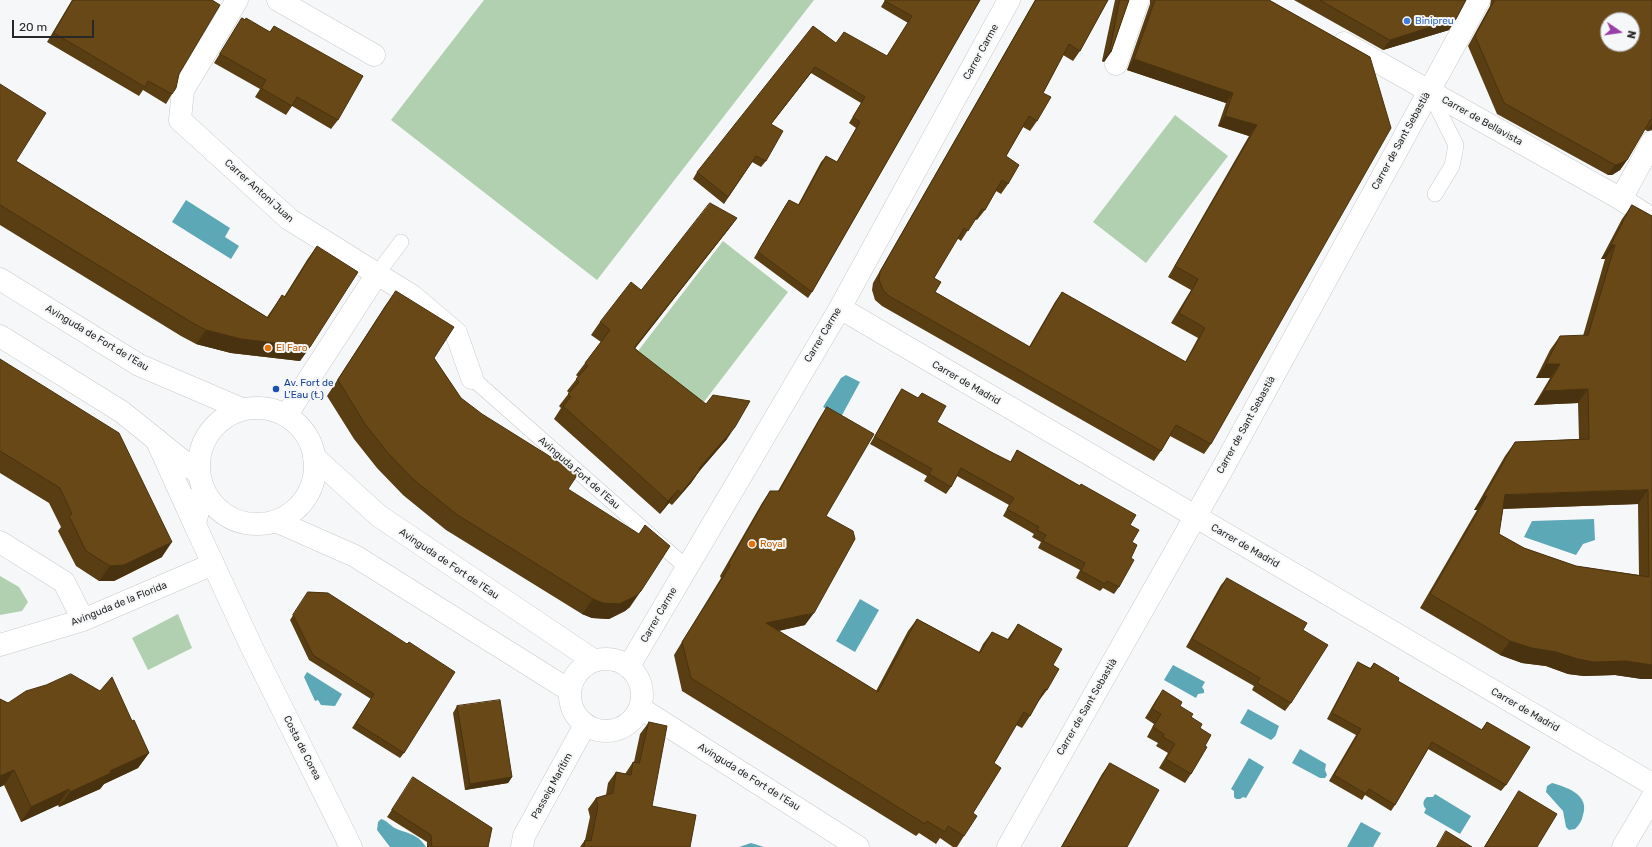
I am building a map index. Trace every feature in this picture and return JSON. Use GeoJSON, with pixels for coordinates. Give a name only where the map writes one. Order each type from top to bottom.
{"type":"FeatureCollection","features":[{"type":"Feature","properties":{"kind":"street","name":"Carrer Antoni Juan"},"geometry":{"type":"LineString","coordinates":[[237,0],[183,90],[180,120],[289,219],[377,274]]}},
{"type":"Feature","properties":{"kind":"street"},"geometry":{"type":"LineString","coordinates":[[278,0],[374,55]]}},
{"type":"Feature","properties":{"kind":"street","name":"Carrer Carme"},"geometry":{"type":"LineString","coordinates":[[629,666],[840,308],[1010,0]]}},
{"type":"Feature","properties":{"kind":"street"},"geometry":{"type":"LineString","coordinates":[[1116,64],[1138,0]]}},
{"type":"Feature","properties":{"kind":"street","name":"Carrer de Sant Sebastià"},"geometry":{"type":"LineString","coordinates":[[1008,847],[1195,517],[1479,0]]}},
{"type":"Feature","properties":{"kind":"street","name":"Carrer de Bellavista"},"geometry":{"type":"LineString","coordinates":[[1324,32],[1621,199],[1652,219]]}},
{"type":"Feature","properties":{"kind":"street"},"geometry":{"type":"LineString","coordinates":[[1621,199],[1652,142]]}},
{"type":"Feature","properties":{"kind":"street"},"geometry":{"type":"LineString","coordinates":[[287,415],[309,378],[377,274],[411,295],[456,333],[472,378]]}},
{"type":"Feature","properties":{"kind":"street","name":"Avinguda de Fort de l'Eau"},"geometry":{"type":"LineString","coordinates":[[0,279],[139,365],[242,409]]}},
{"type":"Feature","properties":{"kind":"street","name":"Carrer de Madrid"},"geometry":{"type":"LineString","coordinates":[[840,308],[1652,784]]}},
{"type":"Feature","properties":{"kind":"street"},"geometry":{"type":"LineString","coordinates":[[0,336],[122,412],[156,439],[201,481],[214,505],[231,518],[251,524],[278,522],[355,556],[569,690]]}},
{"type":"Feature","properties":{"kind":"street"},"geometry":{"type":"LineString","coordinates":[[195,525],[201,481],[200,453],[208,434],[223,418],[242,409],[257,407],[272,409],[287,415],[297,423],[305,433],[311,445],[314,457],[314,474],[310,490],[300,504],[278,522]]}},
{"type":"Feature","properties":{"kind":"street"},"geometry":{"type":"LineString","coordinates":[[156,439],[213,564]]}},
{"type":"Feature","properties":{"kind":"street","name":"Avinguda de Fort de l'Eau"},"geometry":{"type":"LineString","coordinates":[[314,457],[379,516],[593,660]]}},
{"type":"Feature","properties":{"kind":"street"},"geometry":{"type":"LineString","coordinates":[[0,542],[64,582],[83,620]]}},
{"type":"Feature","properties":{"kind":"street","name":"Avinguda de la Florida"},"geometry":{"type":"LineString","coordinates":[[0,645],[83,620],[213,564]]}},
{"type":"Feature","properties":{"kind":"street","name":"Costa de Corea"},"geometry":{"type":"LineString","coordinates":[[213,564],[253,650],[351,847]]}},
{"type":"Feature","properties":{"kind":"street"},"geometry":{"type":"LineString","coordinates":[[616,659],[629,666],[636,674],[640,683],[642,694],[640,708],[630,722],[614,730],[600,731],[585,725],[577,718],[570,704],[569,690],[577,671],[593,660],[616,659]]}},
{"type":"Feature","properties":{"kind":"street","name":"Avinguda de Fort de l'Eau"},"geometry":{"type":"LineString","coordinates":[[640,708],[858,847]]}},
{"type":"Feature","properties":{"kind":"street","name":"Passeig Marítim"},"geometry":{"type":"LineString","coordinates":[[522,847],[524,836],[585,725]]}},
{"type":"Feature","properties":{"kind":"street"},"geometry":{"type":"LineString","coordinates":[[1623,847],[1652,798]]}},
{"type":"Feature","properties":{"kind":"lane"},"geometry":{"type":"LineString","coordinates":[[1429,91],[1456,145],[1452,166],[1435,194]]}},
{"type":"Feature","properties":{"kind":"lane"},"geometry":{"type":"LineString","coordinates":[[377,274],[401,242]]}},
{"type":"Feature","properties":{"kind":"lane","name":"Avinguda Fort de l'Eau"},"geometry":{"type":"LineString","coordinates":[[472,378],[686,567]]}},
{"type":"Feature","properties":{"kind":"green space"},"geometry":{"type":"Polygon","coordinates":[[[484,0],[814,0],[597,280],[391,120],[484,0]]]}},
{"type":"Feature","properties":{"kind":"green space"},"geometry":{"type":"Polygon","coordinates":[[[1175,115],[1228,156],[1146,263],[1093,222],[1175,115]]]}},
{"type":"Feature","properties":{"kind":"green space"},"geometry":{"type":"Polygon","coordinates":[[[723,241],[788,292],[697,411],[631,360],[723,241]]]}},
{"type":"Feature","properties":{"kind":"green space"},"geometry":{"type":"Polygon","coordinates":[[[0,576],[19,587],[28,602],[22,611],[0,615],[0,576]]]}},
{"type":"Feature","properties":{"kind":"green space"},"geometry":{"type":"Polygon","coordinates":[[[178,614],[192,648],[148,670],[132,638],[178,614]]]}},
{"type":"Feature","properties":{"kind":"water"},"geometry":{"type":"Polygon","coordinates":[[[186,200],[230,228],[225,237],[239,246],[231,259],[172,222],[186,200]]]}},
{"type":"Feature","properties":{"kind":"water"},"geometry":{"type":"Polygon","coordinates":[[[846,375],[860,382],[841,417],[823,407],[841,378],[846,375]]]}},
{"type":"Feature","properties":{"kind":"water"},"geometry":{"type":"Polygon","coordinates":[[[1594,519],[1595,540],[1583,544],[1576,555],[1524,537],[1532,521],[1594,519]]]}},
{"type":"Feature","properties":{"kind":"water"},"geometry":{"type":"Polygon","coordinates":[[[860,599],[879,610],[855,652],[836,641],[860,599]]]}},
{"type":"Feature","properties":{"kind":"water"},"geometry":{"type":"Polygon","coordinates":[[[1173,665],[1205,682],[1202,687],[1204,693],[1198,694],[1196,698],[1164,680],[1173,665]]]}},
{"type":"Feature","properties":{"kind":"water"},"geometry":{"type":"Polygon","coordinates":[[[307,672],[342,694],[335,706],[321,705],[318,700],[315,701],[304,677],[307,672]]]}},
{"type":"Feature","properties":{"kind":"water"},"geometry":{"type":"Polygon","coordinates":[[[1248,709],[1279,726],[1273,739],[1271,740],[1240,723],[1248,709]]]}},
{"type":"Feature","properties":{"kind":"water"},"geometry":{"type":"Polygon","coordinates":[[[1300,749],[1326,764],[1325,770],[1327,775],[1325,778],[1320,778],[1292,763],[1300,749]]]}},
{"type":"Feature","properties":{"kind":"water"},"geometry":{"type":"Polygon","coordinates":[[[1249,758],[1264,767],[1246,798],[1243,797],[1236,799],[1234,797],[1234,791],[1231,789],[1249,758]]]}},
{"type":"Feature","properties":{"kind":"water"},"geometry":{"type":"Polygon","coordinates":[[[1552,783],[1576,793],[1583,802],[1583,817],[1575,829],[1569,830],[1566,827],[1563,811],[1546,792],[1547,786],[1552,783]]]}},
{"type":"Feature","properties":{"kind":"water"},"geometry":{"type":"Polygon","coordinates":[[[1435,794],[1471,816],[1460,834],[1424,813],[1426,809],[1424,804],[1425,800],[1427,797],[1433,797],[1435,794]]]}},
{"type":"Feature","properties":{"kind":"water"},"geometry":{"type":"Polygon","coordinates":[[[381,819],[395,828],[420,839],[426,847],[390,847],[377,830],[378,822],[381,819]]]}},
{"type":"Feature","properties":{"kind":"water"},"geometry":{"type":"Polygon","coordinates":[[[1361,822],[1381,833],[1373,847],[1347,847],[1361,822]]]}},
{"type":"Feature","properties":{"kind":"water"},"geometry":{"type":"Polygon","coordinates":[[[751,843],[764,847],[739,847],[751,843]]]}},
{"type":"Feature","properties":{"kind":"building"},"geometry":{"type":"Polygon","coordinates":[[[73,0],[212,0],[220,5],[179,74],[176,88],[172,94],[148,81],[145,87],[54,33],[73,0]]]}},
{"type":"Feature","properties":{"kind":"building"},"geometry":{"type":"Polygon","coordinates":[[[980,0],[812,292],[758,252],[789,200],[799,205],[826,156],[837,162],[860,122],[853,117],[865,97],[815,67],[771,124],[783,131],[766,161],[756,156],[728,197],[697,172],[813,26],[836,43],[844,32],[887,56],[912,16],[885,1],[980,0]]]}},
{"type":"Feature","properties":{"kind":"building"},"geometry":{"type":"Polygon","coordinates":[[[1036,0],[1108,0],[1080,51],[1069,44],[1043,93],[1051,97],[1037,121],[1029,116],[1006,156],[1019,165],[1008,184],[1002,180],[985,210],[982,209],[968,231],[964,228],[934,278],[941,282],[935,292],[1030,347],[1062,292],[1186,362],[1205,328],[1179,313],[1198,279],[1175,266],[1257,125],[1225,116],[1233,93],[1134,59],[1155,0],[1269,0],[1370,57],[1391,128],[1211,444],[1176,425],[1161,451],[889,296],[883,290],[879,280],[880,272],[1036,0]]]}},
{"type":"Feature","properties":{"kind":"building"},"geometry":{"type":"Polygon","coordinates":[[[1120,0],[1129,0],[1111,52],[1110,51],[1120,0]]]}},
{"type":"Feature","properties":{"kind":"building"},"geometry":{"type":"Polygon","coordinates":[[[1320,0],[1466,0],[1456,19],[1390,40],[1320,0]]]}},
{"type":"Feature","properties":{"kind":"building"},"geometry":{"type":"Polygon","coordinates":[[[1495,0],[1652,0],[1652,120],[1651,119],[1627,160],[1615,165],[1504,103],[1475,36],[1495,0]]]}},
{"type":"Feature","properties":{"kind":"building"},"geometry":{"type":"Polygon","coordinates":[[[242,18],[245,20],[246,18],[270,32],[274,26],[363,76],[338,120],[297,97],[292,106],[261,88],[266,80],[220,54],[242,18]]]}},
{"type":"Feature","properties":{"kind":"building"},"geometry":{"type":"Polygon","coordinates":[[[0,84],[46,113],[16,161],[268,318],[282,295],[285,297],[317,246],[358,272],[310,347],[241,339],[206,330],[0,205],[0,84]]]}},
{"type":"Feature","properties":{"kind":"building"},"geometry":{"type":"Polygon","coordinates":[[[710,203],[737,218],[634,348],[706,404],[713,395],[750,401],[735,427],[699,469],[700,470],[681,493],[678,490],[668,501],[563,406],[571,397],[568,394],[579,382],[576,379],[588,366],[585,363],[610,330],[600,322],[631,282],[641,290],[710,203]]]}},
{"type":"Feature","properties":{"kind":"building"},"geometry":{"type":"Polygon","coordinates":[[[1632,205],[1652,216],[1652,665],[1625,661],[1594,662],[1556,652],[1532,648],[1510,641],[1430,594],[1487,496],[1484,496],[1515,442],[1589,439],[1588,389],[1544,391],[1560,364],[1546,364],[1560,336],[1588,335],[1615,245],[1611,245],[1632,205]],[[1648,490],[1505,495],[1499,534],[1524,548],[1576,566],[1649,577],[1648,490]]]}},
{"type":"Feature","properties":{"kind":"building"},"geometry":{"type":"Polygon","coordinates":[[[396,291],[454,327],[434,358],[461,398],[482,414],[578,474],[568,489],[639,534],[645,525],[670,546],[641,591],[636,596],[619,604],[603,603],[593,599],[456,514],[413,479],[388,453],[365,424],[338,380],[396,291]]]}},
{"type":"Feature","properties":{"kind":"building"},"geometry":{"type":"Polygon","coordinates":[[[0,359],[119,433],[172,542],[124,565],[110,566],[86,551],[69,516],[72,514],[60,488],[0,451],[0,359]]]}},
{"type":"Feature","properties":{"kind":"building"},"geometry":{"type":"Polygon","coordinates":[[[902,389],[918,398],[922,393],[946,406],[937,422],[993,453],[1011,462],[1017,450],[1080,486],[1081,484],[1136,515],[1130,525],[1139,530],[1132,542],[1137,545],[1131,558],[1134,560],[1119,587],[1107,581],[1105,584],[1081,571],[1085,563],[1043,541],[1046,535],[1037,530],[1039,527],[1007,509],[1014,498],[961,468],[951,487],[929,474],[932,469],[875,437],[902,389]]]}},
{"type":"Feature","properties":{"kind":"building"},"geometry":{"type":"Polygon","coordinates":[[[827,407],[874,434],[826,516],[853,531],[855,539],[814,613],[766,623],[878,692],[917,619],[980,653],[992,632],[1009,640],[1018,624],[1062,649],[1053,665],[1059,669],[1047,690],[1045,689],[1030,716],[1024,712],[994,763],[1001,768],[973,813],[977,816],[964,836],[948,826],[945,832],[927,821],[925,824],[691,678],[682,642],[730,566],[729,563],[770,491],[779,491],[827,407]]]}},
{"type":"Feature","properties":{"kind":"building"},"geometry":{"type":"Polygon","coordinates":[[[1227,578],[1307,623],[1303,630],[1328,645],[1291,703],[1257,683],[1260,678],[1192,639],[1227,578]]]}},
{"type":"Feature","properties":{"kind":"building"},"geometry":{"type":"Polygon","coordinates":[[[308,592],[328,593],[407,644],[409,642],[455,672],[404,753],[356,723],[374,694],[313,655],[293,615],[308,592]]]}},
{"type":"Feature","properties":{"kind":"building"},"geometry":{"type":"Polygon","coordinates":[[[1358,662],[1371,669],[1374,663],[1399,678],[1398,681],[1482,730],[1487,722],[1530,747],[1506,785],[1432,742],[1395,805],[1369,789],[1366,794],[1334,775],[1361,729],[1332,713],[1358,662]]]}},
{"type":"Feature","properties":{"kind":"building"},"geometry":{"type":"Polygon","coordinates":[[[71,674],[100,691],[112,677],[132,721],[134,720],[149,753],[70,792],[69,789],[31,807],[14,770],[0,776],[0,699],[8,703],[26,691],[46,685],[71,674]]]}},
{"type":"Feature","properties":{"kind":"building"},"geometry":{"type":"Polygon","coordinates":[[[1163,690],[1182,702],[1180,706],[1193,714],[1191,717],[1202,724],[1200,728],[1211,735],[1205,746],[1207,747],[1191,774],[1166,759],[1175,744],[1163,737],[1164,734],[1153,727],[1161,714],[1152,709],[1163,690]]]}},
{"type":"Feature","properties":{"kind":"building"},"geometry":{"type":"Polygon","coordinates":[[[500,700],[512,777],[470,784],[457,706],[500,700]]]}},
{"type":"Feature","properties":{"kind":"building"},"geometry":{"type":"Polygon","coordinates":[[[649,722],[667,726],[652,806],[696,815],[690,847],[584,847],[585,840],[591,841],[598,806],[596,798],[613,793],[616,772],[631,775],[633,762],[639,763],[649,722]]]}},
{"type":"Feature","properties":{"kind":"building"},"geometry":{"type":"Polygon","coordinates":[[[1110,763],[1159,790],[1127,847],[1062,847],[1110,763]]]}},
{"type":"Feature","properties":{"kind":"building"},"geometry":{"type":"Polygon","coordinates":[[[413,777],[492,828],[488,847],[432,847],[431,835],[392,810],[413,777]]]}},
{"type":"Feature","properties":{"kind":"building"},"geometry":{"type":"Polygon","coordinates":[[[1519,791],[1557,814],[1537,847],[1485,847],[1519,791]]]}},
{"type":"Feature","properties":{"kind":"building"},"geometry":{"type":"Polygon","coordinates":[[[1446,831],[1472,847],[1437,847],[1446,831]]]}},
{"type":"Feature","properties":{"kind":"place","name":"Binipreu"},"geometry":{"type":"Point","coordinates":[1407,21]}},
{"type":"Feature","properties":{"kind":"place","name":"El Faro"},"geometry":{"type":"Point","coordinates":[268,348]}},
{"type":"Feature","properties":{"kind":"place","name":"Av. Fort de L'Eau (t.)"},"geometry":{"type":"Point","coordinates":[276,389]}},
{"type":"Feature","properties":{"kind":"place","name":"Royal"},"geometry":{"type":"Point","coordinates":[752,544]}}]}
